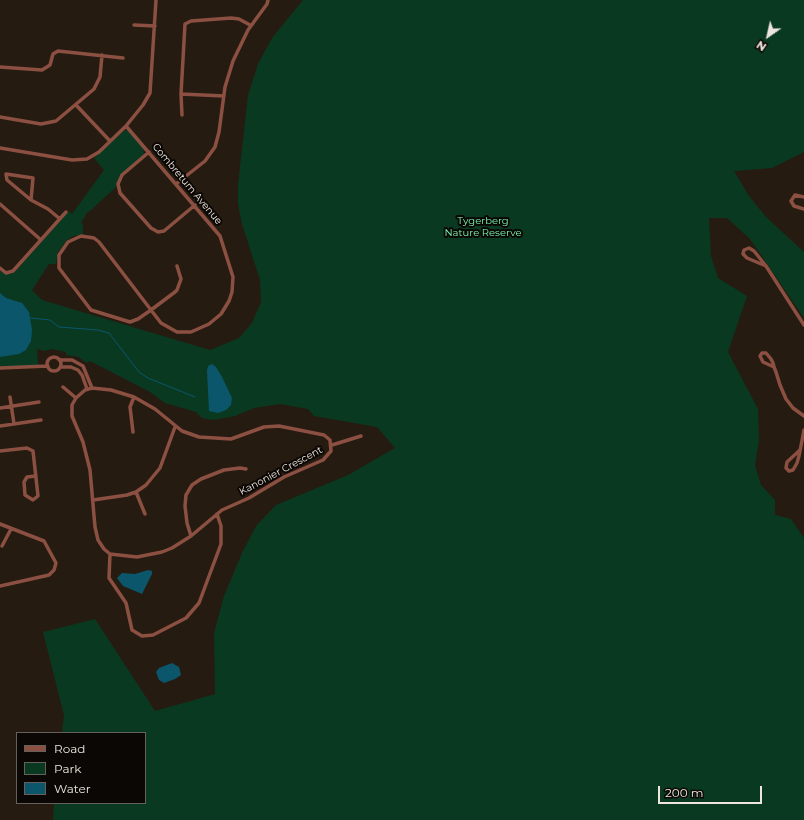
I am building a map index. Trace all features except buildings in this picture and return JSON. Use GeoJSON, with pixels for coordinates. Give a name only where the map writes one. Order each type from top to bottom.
{"type":"FeatureCollection","features":[{"type":"Feature","properties":{"kind":"street"},"geometry":{"type":"LineString","coordinates":[[0,148],[76,160],[93,156],[126,126],[143,106],[150,93],[156,0]]}},
{"type":"Feature","properties":{"kind":"street"},"geometry":{"type":"LineString","coordinates":[[176,184],[205,161],[215,147],[219,132],[228,74],[236,51],[250,25],[267,4],[268,0]]}},
{"type":"Feature","properties":{"kind":"street"},"geometry":{"type":"LineString","coordinates":[[182,115],[180,94],[184,29],[186,23],[192,21],[231,18],[239,19],[250,25]]}},
{"type":"Feature","properties":{"kind":"street"},"geometry":{"type":"LineString","coordinates":[[134,25],[155,26]]}},
{"type":"Feature","properties":{"kind":"street"},"geometry":{"type":"LineString","coordinates":[[0,67],[42,70],[50,64],[53,54],[58,51],[123,58]]}},
{"type":"Feature","properties":{"kind":"street"},"geometry":{"type":"LineString","coordinates":[[0,117],[38,124],[48,124],[58,119],[76,105],[96,86],[100,77],[102,55]]}},
{"type":"Feature","properties":{"kind":"street"},"geometry":{"type":"LineString","coordinates":[[180,94],[224,96]]}},
{"type":"Feature","properties":{"kind":"street"},"geometry":{"type":"LineString","coordinates":[[76,105],[110,141]]}},
{"type":"Feature","properties":{"kind":"street","name":"Combretum Avenue"},"geometry":{"type":"LineString","coordinates":[[126,126],[213,226],[222,241],[233,277],[233,287],[229,301],[221,314],[213,321],[188,333],[177,332],[166,328],[96,240],[87,236],[78,236],[70,240],[61,250],[58,260],[60,270],[87,306],[93,311],[130,322],[138,319],[151,310]]}},
{"type":"Feature","properties":{"kind":"street"},"geometry":{"type":"LineString","coordinates":[[149,152],[122,175],[118,184],[120,193],[153,230],[160,232],[166,230],[194,205]]}},
{"type":"Feature","properties":{"kind":"street"},"geometry":{"type":"LineString","coordinates":[[31,200],[33,178],[6,174],[7,180],[31,200],[48,209],[60,219]]}},
{"type":"Feature","properties":{"kind":"street"},"geometry":{"type":"LineString","coordinates":[[804,197],[795,196],[791,201],[794,206],[804,209]]}},
{"type":"Feature","properties":{"kind":"street"},"geometry":{"type":"LineString","coordinates":[[0,204],[41,240]]}},
{"type":"Feature","properties":{"kind":"street"},"geometry":{"type":"LineString","coordinates":[[0,268],[6,272],[13,271],[66,212]]}},
{"type":"Feature","properties":{"kind":"street"},"geometry":{"type":"LineString","coordinates":[[766,266],[747,258],[743,254],[744,250],[747,248],[751,249],[766,266],[804,325]]}},
{"type":"Feature","properties":{"kind":"street"},"geometry":{"type":"LineString","coordinates":[[151,310],[179,286],[181,279],[177,266]]}},
{"type":"Feature","properties":{"kind":"street"},"geometry":{"type":"LineString","coordinates":[[48,366],[48,362],[51,358],[59,360],[72,360],[81,364],[86,369],[92,388]]}},
{"type":"Feature","properties":{"kind":"street"},"geometry":{"type":"LineString","coordinates":[[59,360],[61,367]]}},
{"type":"Feature","properties":{"kind":"street"},"geometry":{"type":"LineString","coordinates":[[0,368],[48,366],[54,371],[61,367],[71,367],[78,370],[82,375],[86,389],[76,398],[72,405],[72,416],[88,456],[92,477],[92,500],[98,540],[104,549],[110,554],[109,578],[126,603],[132,630],[142,636],[153,635],[186,618],[199,603],[221,544],[221,526],[217,514]]}},
{"type":"Feature","properties":{"kind":"street"},"geometry":{"type":"LineString","coordinates":[[774,367],[786,399],[793,408],[804,416]]}},
{"type":"Feature","properties":{"kind":"street"},"geometry":{"type":"LineString","coordinates":[[63,387],[76,398]]}},
{"type":"Feature","properties":{"kind":"street","name":"Kanonier Crescent"},"geometry":{"type":"LineString","coordinates":[[86,389],[92,388],[111,390],[134,397],[155,408],[175,427],[199,437],[224,440],[236,438],[264,427],[279,426],[321,433],[327,436],[332,445],[331,451],[326,458],[284,477],[249,498],[217,514],[191,536],[172,548],[148,555],[127,556],[110,554]]}},
{"type":"Feature","properties":{"kind":"street"},"geometry":{"type":"LineString","coordinates":[[10,397],[14,424]]}},
{"type":"Feature","properties":{"kind":"street"},"geometry":{"type":"LineString","coordinates":[[133,432],[130,407],[134,397]]}},
{"type":"Feature","properties":{"kind":"street"},"geometry":{"type":"LineString","coordinates":[[0,408],[39,402]]}},
{"type":"Feature","properties":{"kind":"street"},"geometry":{"type":"LineString","coordinates":[[0,426],[41,420]]}},
{"type":"Feature","properties":{"kind":"street"},"geometry":{"type":"LineString","coordinates":[[92,500],[136,492],[146,485],[157,474],[175,427]]}},
{"type":"Feature","properties":{"kind":"street"},"geometry":{"type":"LineString","coordinates":[[800,450],[787,462],[786,468],[789,471],[795,468],[800,450],[804,430]]}},
{"type":"Feature","properties":{"kind":"street"},"geometry":{"type":"LineString","coordinates":[[332,445],[361,436]]}},
{"type":"Feature","properties":{"kind":"street"},"geometry":{"type":"LineString","coordinates":[[0,452],[27,448],[31,449],[34,453],[38,496],[33,500],[25,495],[24,482],[27,477],[36,476]]}},
{"type":"Feature","properties":{"kind":"street"},"geometry":{"type":"LineString","coordinates":[[191,536],[187,523],[185,506],[186,495],[192,486],[201,479],[224,470],[240,468],[246,469]]}},
{"type":"Feature","properties":{"kind":"street"},"geometry":{"type":"LineString","coordinates":[[136,492],[145,514]]}},
{"type":"Feature","properties":{"kind":"street"},"geometry":{"type":"LineString","coordinates":[[0,524],[44,540],[56,566],[53,572],[48,575],[0,586]]}},
{"type":"Feature","properties":{"kind":"street"},"geometry":{"type":"LineString","coordinates":[[2,546],[11,529]]}},
{"type":"Feature","properties":{"kind":"green space","name":"Tygerberg Nature Reserve"},"geometry":{"type":"Polygon","coordinates":[[[303,0],[804,0],[804,152],[772,168],[734,171],[749,196],[766,217],[804,252],[804,318],[750,239],[727,218],[709,218],[711,256],[718,278],[747,296],[728,352],[758,409],[759,440],[755,465],[761,485],[775,500],[775,515],[791,519],[804,538],[804,820],[53,820],[54,804],[146,804],[146,732],[62,732],[64,715],[43,632],[95,619],[155,711],[215,694],[214,633],[224,596],[242,553],[256,526],[276,505],[348,475],[395,448],[377,427],[314,416],[308,409],[280,404],[254,408],[235,416],[213,420],[202,418],[196,412],[165,403],[150,392],[90,361],[86,363],[79,357],[66,355],[66,352],[51,349],[45,351],[37,349],[38,365],[0,367],[0,271],[6,274],[14,273],[69,211],[72,214],[104,170],[94,158],[125,130],[129,131],[143,148],[144,154],[119,176],[116,187],[89,212],[88,211],[81,223],[83,224],[83,234],[73,236],[66,241],[58,252],[56,264],[49,264],[32,290],[42,300],[210,350],[239,338],[252,323],[261,302],[260,280],[242,224],[238,204],[238,185],[248,95],[258,64],[272,38],[303,0]]]}},
{"type":"Feature","properties":{"kind":"water"},"geometry":{"type":"Polygon","coordinates":[[[0,293],[6,298],[22,303],[29,312],[32,330],[31,341],[26,350],[19,354],[0,357],[0,293]]]}},
{"type":"Feature","properties":{"kind":"water"},"geometry":{"type":"Polygon","coordinates":[[[212,364],[216,367],[222,377],[232,398],[231,405],[226,410],[218,413],[209,411],[207,371],[208,366],[212,364]]]}},
{"type":"Feature","properties":{"kind":"water"},"geometry":{"type":"Polygon","coordinates":[[[148,570],[152,571],[152,574],[142,594],[123,586],[117,578],[122,573],[135,574],[148,570]]]}},
{"type":"Feature","properties":{"kind":"water"},"geometry":{"type":"Polygon","coordinates":[[[172,663],[179,667],[181,675],[164,683],[159,680],[156,672],[159,668],[172,663]]]}},
{"type":"Feature","properties":{"kind":"waterway"},"geometry":{"type":"LineString","coordinates":[[30,318],[50,320],[59,327],[98,330],[109,333],[139,372],[148,378],[195,397]]}}]}
